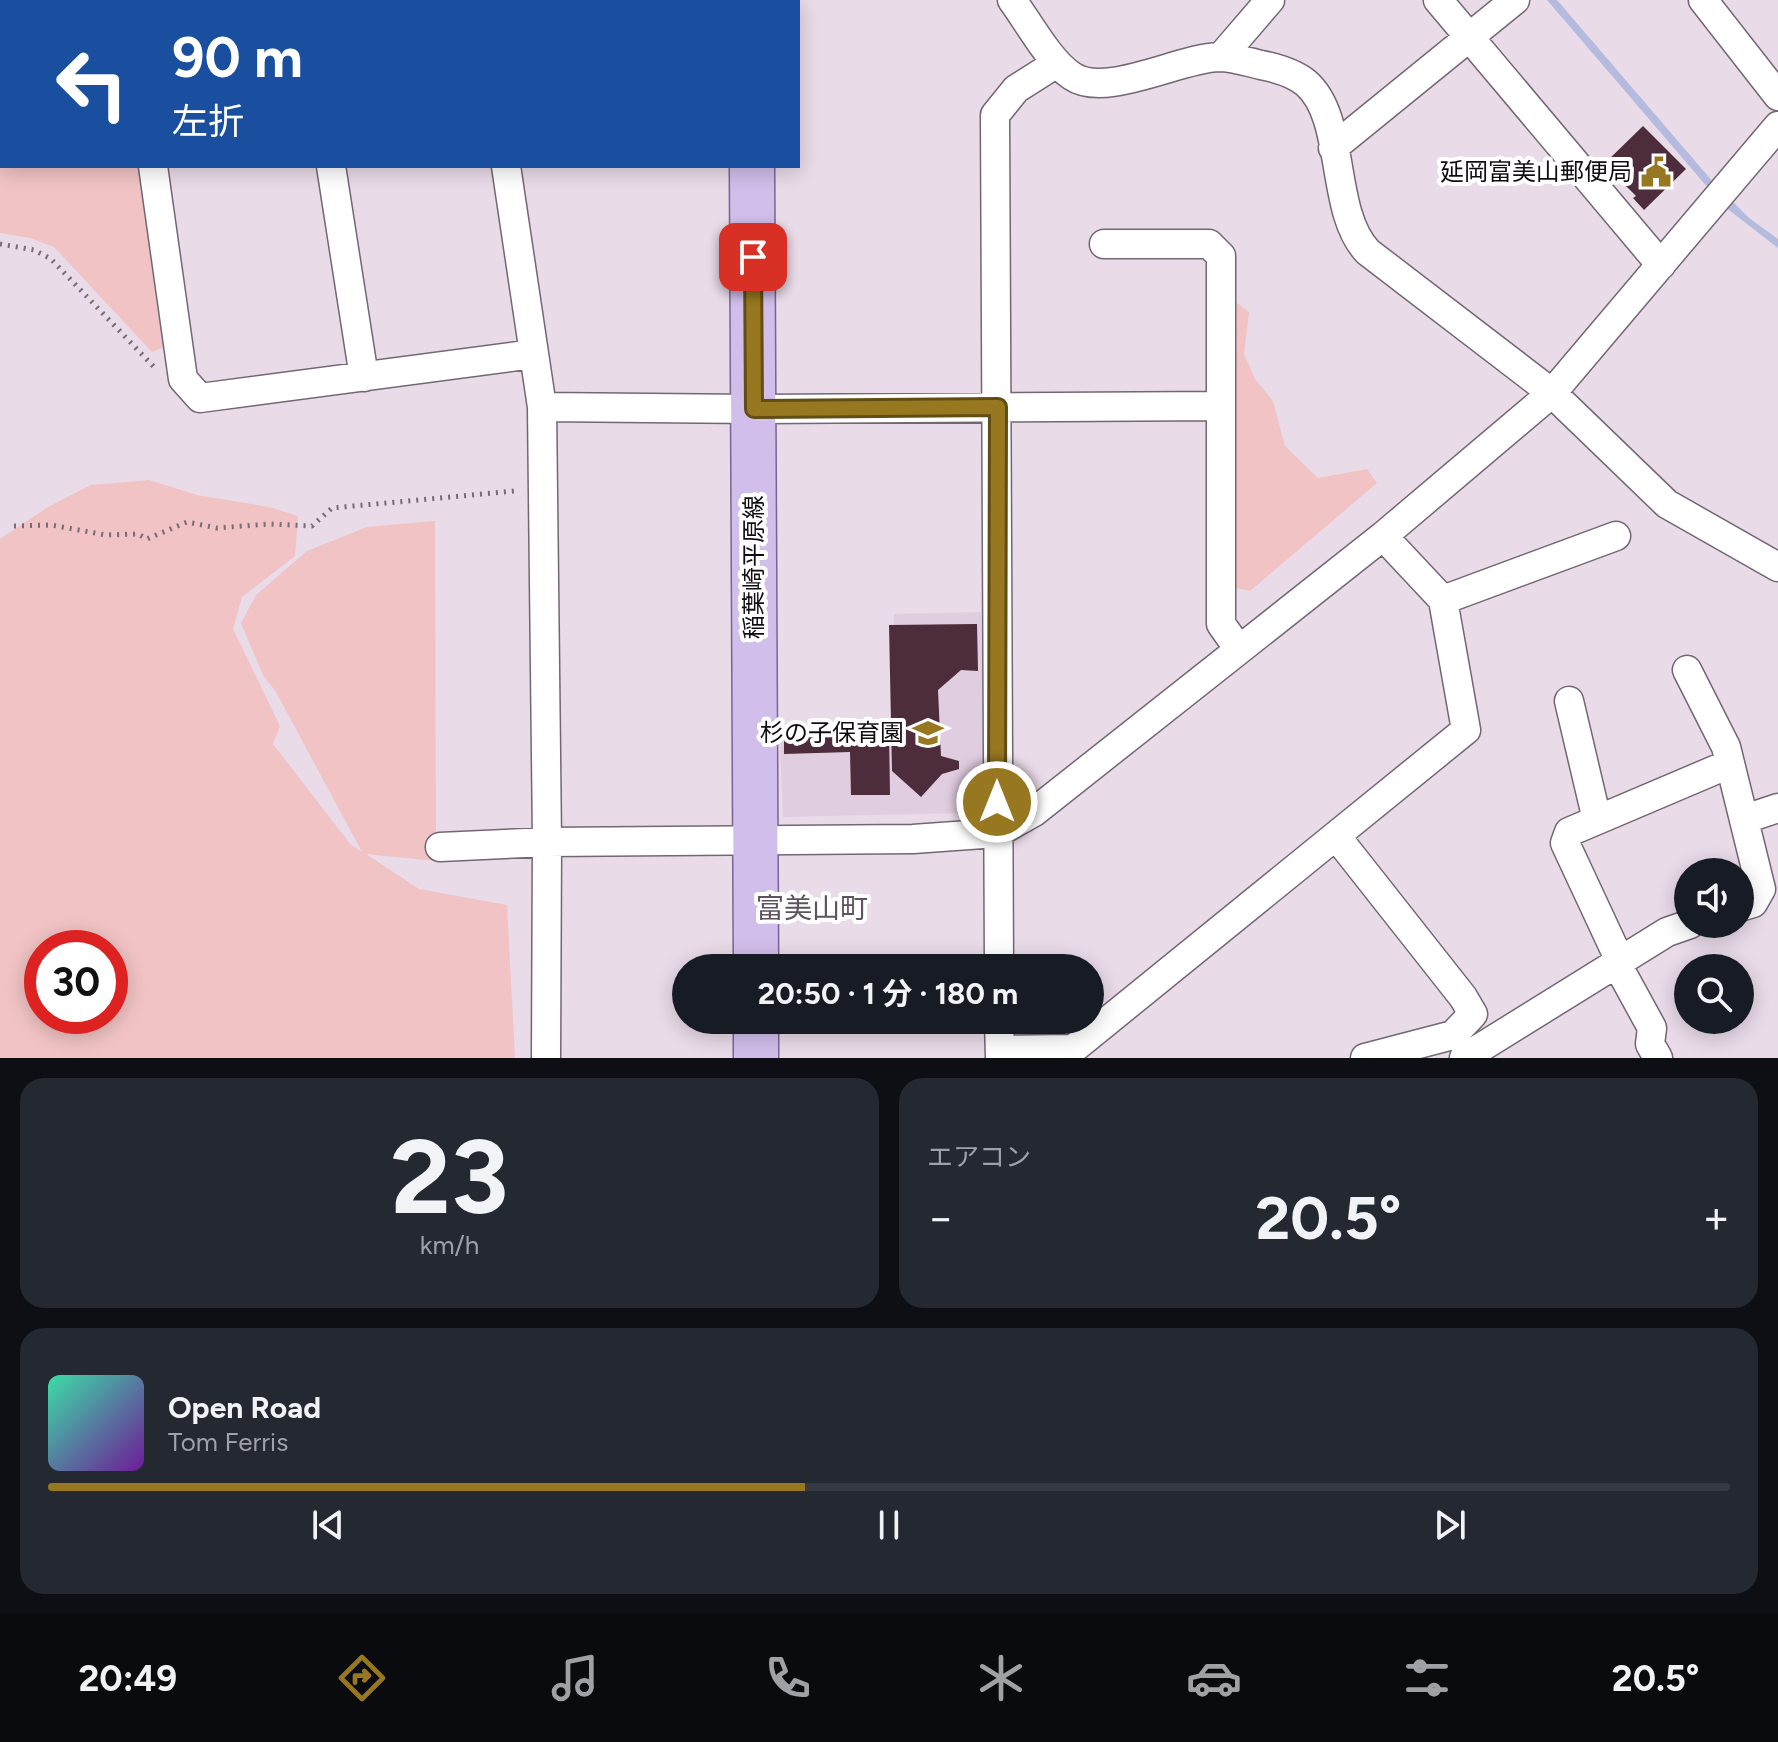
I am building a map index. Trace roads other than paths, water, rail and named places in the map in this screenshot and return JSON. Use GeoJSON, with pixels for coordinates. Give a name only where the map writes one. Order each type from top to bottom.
{"type":"FeatureCollection","features":[{"type":"Feature","properties":{"kind":"main road","name":"稲葉崎平原線"},"geometry":{"type":"LineString","coordinates":[[752,168],[756,954]]}},
{"type":"Feature","properties":{"kind":"main road"},"geometry":{"type":"LineString","coordinates":[[756,1034],[756,1058]]}},
{"type":"Feature","properties":{"kind":"street"},"geometry":{"type":"LineString","coordinates":[[1012,0],[1057,63],[1072,77],[1088,84],[1119,81],[1178,63],[1221,57],[1291,73],[1307,84],[1318,98],[1327,121],[1339,182],[1360,244],[1552,393],[1667,504],[1778,567]]}},
{"type":"Feature","properties":{"kind":"street"},"geometry":{"type":"LineString","coordinates":[[1221,57],[1270,0]]}},
{"type":"Feature","properties":{"kind":"street"},"geometry":{"type":"LineString","coordinates":[[1438,0],[1661,265]]}},
{"type":"Feature","properties":{"kind":"street"},"geometry":{"type":"LineString","coordinates":[[1333,148],[1515,0]]}},
{"type":"Feature","properties":{"kind":"street"},"geometry":{"type":"LineString","coordinates":[[1703,0],[1778,96]]}},
{"type":"Feature","properties":{"kind":"street"},"geometry":{"type":"LineString","coordinates":[[999,954],[995,115],[1016,89],[1057,63]]}},
{"type":"Feature","properties":{"kind":"street"},"geometry":{"type":"LineString","coordinates":[[440,847],[547,842],[755,843],[913,839],[997,833],[1034,812],[1383,536],[1552,393],[1778,126]]}},
{"type":"Feature","properties":{"kind":"street"},"geometry":{"type":"LineString","coordinates":[[153,168],[183,379],[200,398],[533,354]]}},
{"type":"Feature","properties":{"kind":"street"},"geometry":{"type":"LineString","coordinates":[[331,168],[364,377]]}},
{"type":"Feature","properties":{"kind":"street"},"geometry":{"type":"LineString","coordinates":[[506,168],[542,407],[546,1058]]}},
{"type":"Feature","properties":{"kind":"street"},"geometry":{"type":"LineString","coordinates":[[1104,244],[1209,244],[1221,256],[1221,624],[1238,648]]}},
{"type":"Feature","properties":{"kind":"street"},"geometry":{"type":"LineString","coordinates":[[542,407],[1220,406]]}},
{"type":"Feature","properties":{"kind":"street"},"geometry":{"type":"LineString","coordinates":[[999,1034],[1000,1054],[1077,1053],[1466,730],[1443,600],[1383,536]]}},
{"type":"Feature","properties":{"kind":"street"},"geometry":{"type":"LineString","coordinates":[[1443,600],[1616,536]]}},
{"type":"Feature","properties":{"kind":"street"},"geometry":{"type":"LineString","coordinates":[[1687,670],[1726,747],[1754,858]]}},
{"type":"Feature","properties":{"kind":"street"},"geometry":{"type":"LineString","coordinates":[[1569,701],[1597,820]]}},
{"type":"Feature","properties":{"kind":"street"},"geometry":{"type":"LineString","coordinates":[[1658,1058],[1650,1044],[1652,1028],[1618,962],[1565,843],[1569,832],[1729,764]]}},
{"type":"Feature","properties":{"kind":"street"},"geometry":{"type":"LineString","coordinates":[[1745,819],[1778,808]]}},
{"type":"Feature","properties":{"kind":"street"},"geometry":{"type":"LineString","coordinates":[[1336,836],[1463,997],[1473,1014],[1453,1035],[1365,1058]]}},
{"type":"Feature","properties":{"kind":"street"},"geometry":{"type":"LineString","coordinates":[[1754,858],[1761,889],[1754,901]]}},
{"type":"Feature","properties":{"kind":"street"},"geometry":{"type":"LineString","coordinates":[[1464,1058],[1674,930]]}},
{"type":"Feature","properties":{"kind":"water"},"geometry":{"type":"Polygon","coordinates":[[[1547,0],[1557,0],[1713,182],[1749,218],[1778,239],[1778,248],[1729,210],[1709,189],[1547,0]]]}},
{"type":"Feature","properties":{"kind":"place","name":"延岡富美山郵便局"},"geometry":{"type":"Point","coordinates":[1656,172]}},
{"type":"Feature","properties":{"kind":"place","name":"杉の子保育園"},"geometry":{"type":"Point","coordinates":[928,733]}},
{"type":"Feature","properties":{"kind":"district","name":"富美山町"},"geometry":{"type":"Point","coordinates":[812,908]}}]}
